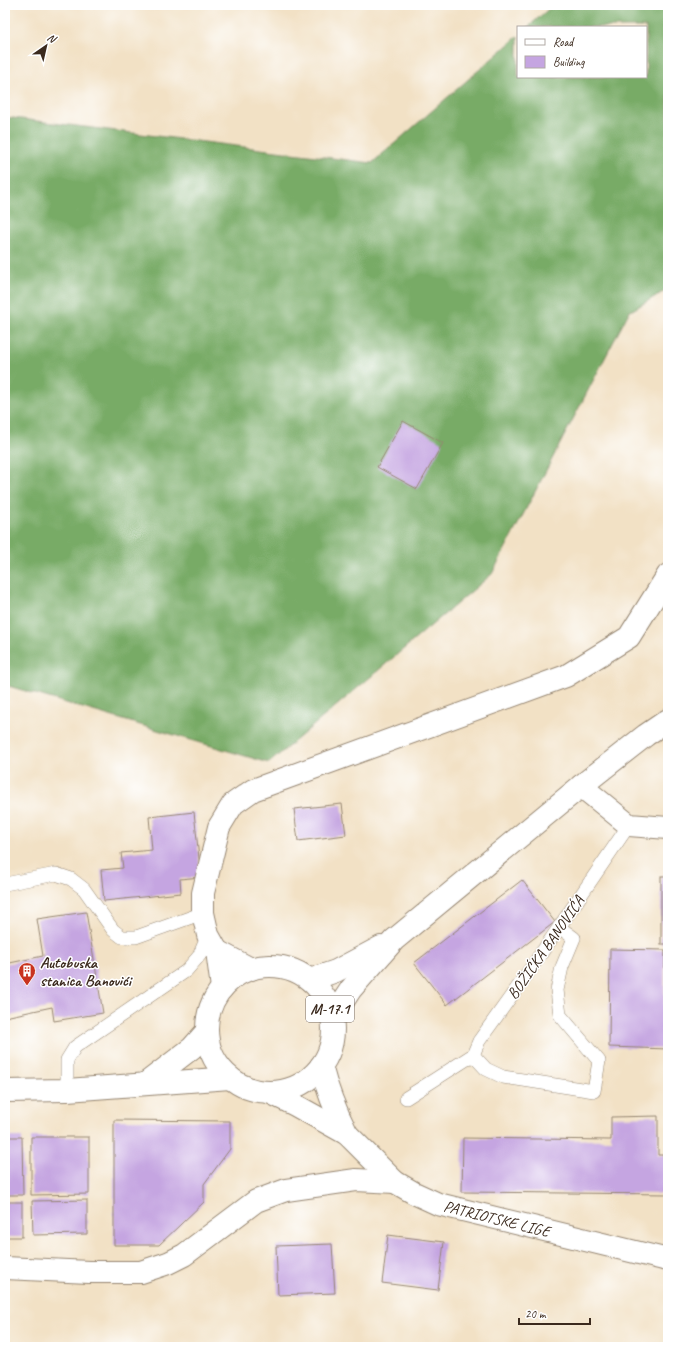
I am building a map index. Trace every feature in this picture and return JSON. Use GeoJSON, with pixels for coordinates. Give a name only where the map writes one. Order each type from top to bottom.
{"type":"FeatureCollection","features":[{"type":"Feature","properties":{"kind":"main road"},"geometry":{"type":"LineString","coordinates":[[222,988],[213,943],[203,913],[203,893],[219,827],[233,804],[253,790],[566,676],[629,637],[668,575]]}},
{"type":"Feature","properties":{"kind":"main road","name":"M-17.1"},"geometry":{"type":"LineString","coordinates":[[332,1018],[351,989],[394,940],[581,786],[646,735],[668,720]]}},
{"type":"Feature","properties":{"kind":"main road"},"geometry":{"type":"LineString","coordinates":[[581,786],[629,825],[668,828]]}},
{"type":"Feature","properties":{"kind":"main road","name":"M-17.1"},"geometry":{"type":"LineString","coordinates":[[310,980],[336,971],[394,940]]}},
{"type":"Feature","properties":{"kind":"main road"},"geometry":{"type":"LineString","coordinates":[[213,943],[250,969]]}},
{"type":"Feature","properties":{"kind":"main road","name":"M-17.1"},"geometry":{"type":"LineString","coordinates":[[269,1092],[289,1089],[307,1080],[321,1066],[329,1052],[333,1035],[332,1018],[328,1004],[321,991],[310,980],[292,970],[271,966],[250,969],[235,977],[222,988],[213,1001],[208,1015],[207,1031],[210,1049],[218,1065],[230,1078],[248,1088],[269,1092],[347,1134]]}},
{"type":"Feature","properties":{"kind":"main road"},"geometry":{"type":"LineString","coordinates":[[145,1084],[192,1048],[207,1031]]}},
{"type":"Feature","properties":{"kind":"main road","name":"M-17.1"},"geometry":{"type":"LineString","coordinates":[[321,1066],[336,1112],[347,1134]]}},
{"type":"Feature","properties":{"kind":"main road"},"geometry":{"type":"LineString","coordinates":[[5,1091],[67,1090],[230,1078]]}},
{"type":"Feature","properties":{"kind":"main road","name":"PATRIOTSKE LIGE"},"geometry":{"type":"LineString","coordinates":[[347,1134],[396,1182],[414,1194],[438,1204],[668,1260]]}},
{"type":"Feature","properties":{"kind":"main road"},"geometry":{"type":"LineString","coordinates":[[5,1268],[89,1272],[141,1272],[168,1263],[184,1255],[256,1201],[286,1190],[356,1180],[396,1182]]}},
{"type":"Feature","properties":{"kind":"lane","name":"BOŽIĆKA BANOVIĆA"},"geometry":{"type":"LineString","coordinates":[[473,1055],[479,1041],[629,825]]}},
{"type":"Feature","properties":{"kind":"lane"},"geometry":{"type":"LineString","coordinates":[[5,884],[56,874],[71,879],[84,889],[113,930],[122,937],[136,937],[203,913]]}},
{"type":"Feature","properties":{"kind":"lane"},"geometry":{"type":"LineString","coordinates":[[406,1098],[473,1055],[486,1069],[503,1077],[594,1091],[599,1061],[560,1015],[557,990],[562,967],[574,938],[559,927]]}},
{"type":"Feature","properties":{"kind":"lane"},"geometry":{"type":"LineString","coordinates":[[67,1090],[67,1060],[75,1047],[186,971],[198,956],[213,943]]}},
{"type":"Feature","properties":{"kind":"green space"},"geometry":{"type":"Polygon","coordinates":[[[553,5],[668,5],[668,289],[629,312],[492,574],[269,763],[5,685],[5,117],[372,163],[517,37],[517,78],[647,78],[647,26],[529,26],[553,5]]]}},
{"type":"Feature","properties":{"kind":"building"},"geometry":{"type":"Polygon","coordinates":[[[403,421],[443,443],[417,489],[377,467],[403,421]]]}},
{"type":"Feature","properties":{"kind":"building"},"geometry":{"type":"Polygon","coordinates":[[[342,804],[346,835],[298,841],[294,809],[342,804]]]}},
{"type":"Feature","properties":{"kind":"building"},"geometry":{"type":"Polygon","coordinates":[[[194,812],[201,877],[180,879],[181,893],[104,901],[101,870],[123,868],[121,853],[152,850],[149,817],[194,812]]]}},
{"type":"Feature","properties":{"kind":"building"},"geometry":{"type":"Polygon","coordinates":[[[661,876],[668,876],[668,944],[661,944],[661,876]]]}},
{"type":"Feature","properties":{"kind":"building"},"geometry":{"type":"Polygon","coordinates":[[[522,880],[555,922],[447,1005],[414,963],[522,880]]]}},
{"type":"Feature","properties":{"kind":"building"},"geometry":{"type":"Polygon","coordinates":[[[86,912],[103,1013],[54,1021],[52,1007],[5,1017],[5,964],[43,956],[37,919],[86,912]]]}},
{"type":"Feature","properties":{"kind":"building"},"geometry":{"type":"Polygon","coordinates":[[[610,949],[665,950],[664,1006],[668,1006],[668,1049],[609,1047],[610,949]]]}},
{"type":"Feature","properties":{"kind":"building"},"geometry":{"type":"Polygon","coordinates":[[[658,1116],[658,1155],[668,1155],[668,1194],[462,1192],[463,1138],[611,1140],[611,1117],[658,1116]]]}},
{"type":"Feature","properties":{"kind":"building"},"geometry":{"type":"Polygon","coordinates":[[[114,1120],[230,1121],[230,1149],[204,1184],[204,1202],[159,1245],[114,1245],[114,1120]]]}},
{"type":"Feature","properties":{"kind":"building"},"geometry":{"type":"Polygon","coordinates":[[[5,1137],[22,1137],[23,1195],[5,1195],[5,1137]]]}},
{"type":"Feature","properties":{"kind":"building"},"geometry":{"type":"Polygon","coordinates":[[[31,1137],[89,1137],[89,1194],[31,1195],[31,1137]]]}},
{"type":"Feature","properties":{"kind":"building"},"geometry":{"type":"Polygon","coordinates":[[[87,1200],[87,1234],[33,1235],[32,1201],[87,1200]]]}},
{"type":"Feature","properties":{"kind":"building"},"geometry":{"type":"Polygon","coordinates":[[[5,1202],[22,1202],[22,1237],[5,1237],[5,1202]]]}},
{"type":"Feature","properties":{"kind":"building"},"geometry":{"type":"Polygon","coordinates":[[[388,1235],[444,1242],[438,1290],[382,1283],[388,1235]]]}},
{"type":"Feature","properties":{"kind":"building"},"geometry":{"type":"Polygon","coordinates":[[[332,1244],[335,1293],[278,1295],[276,1246],[332,1244]]]}},
{"type":"Feature","properties":{"kind":"place","name":"Autobuska stanica Banovići"},"geometry":{"type":"Point","coordinates":[27,986]}}]}
